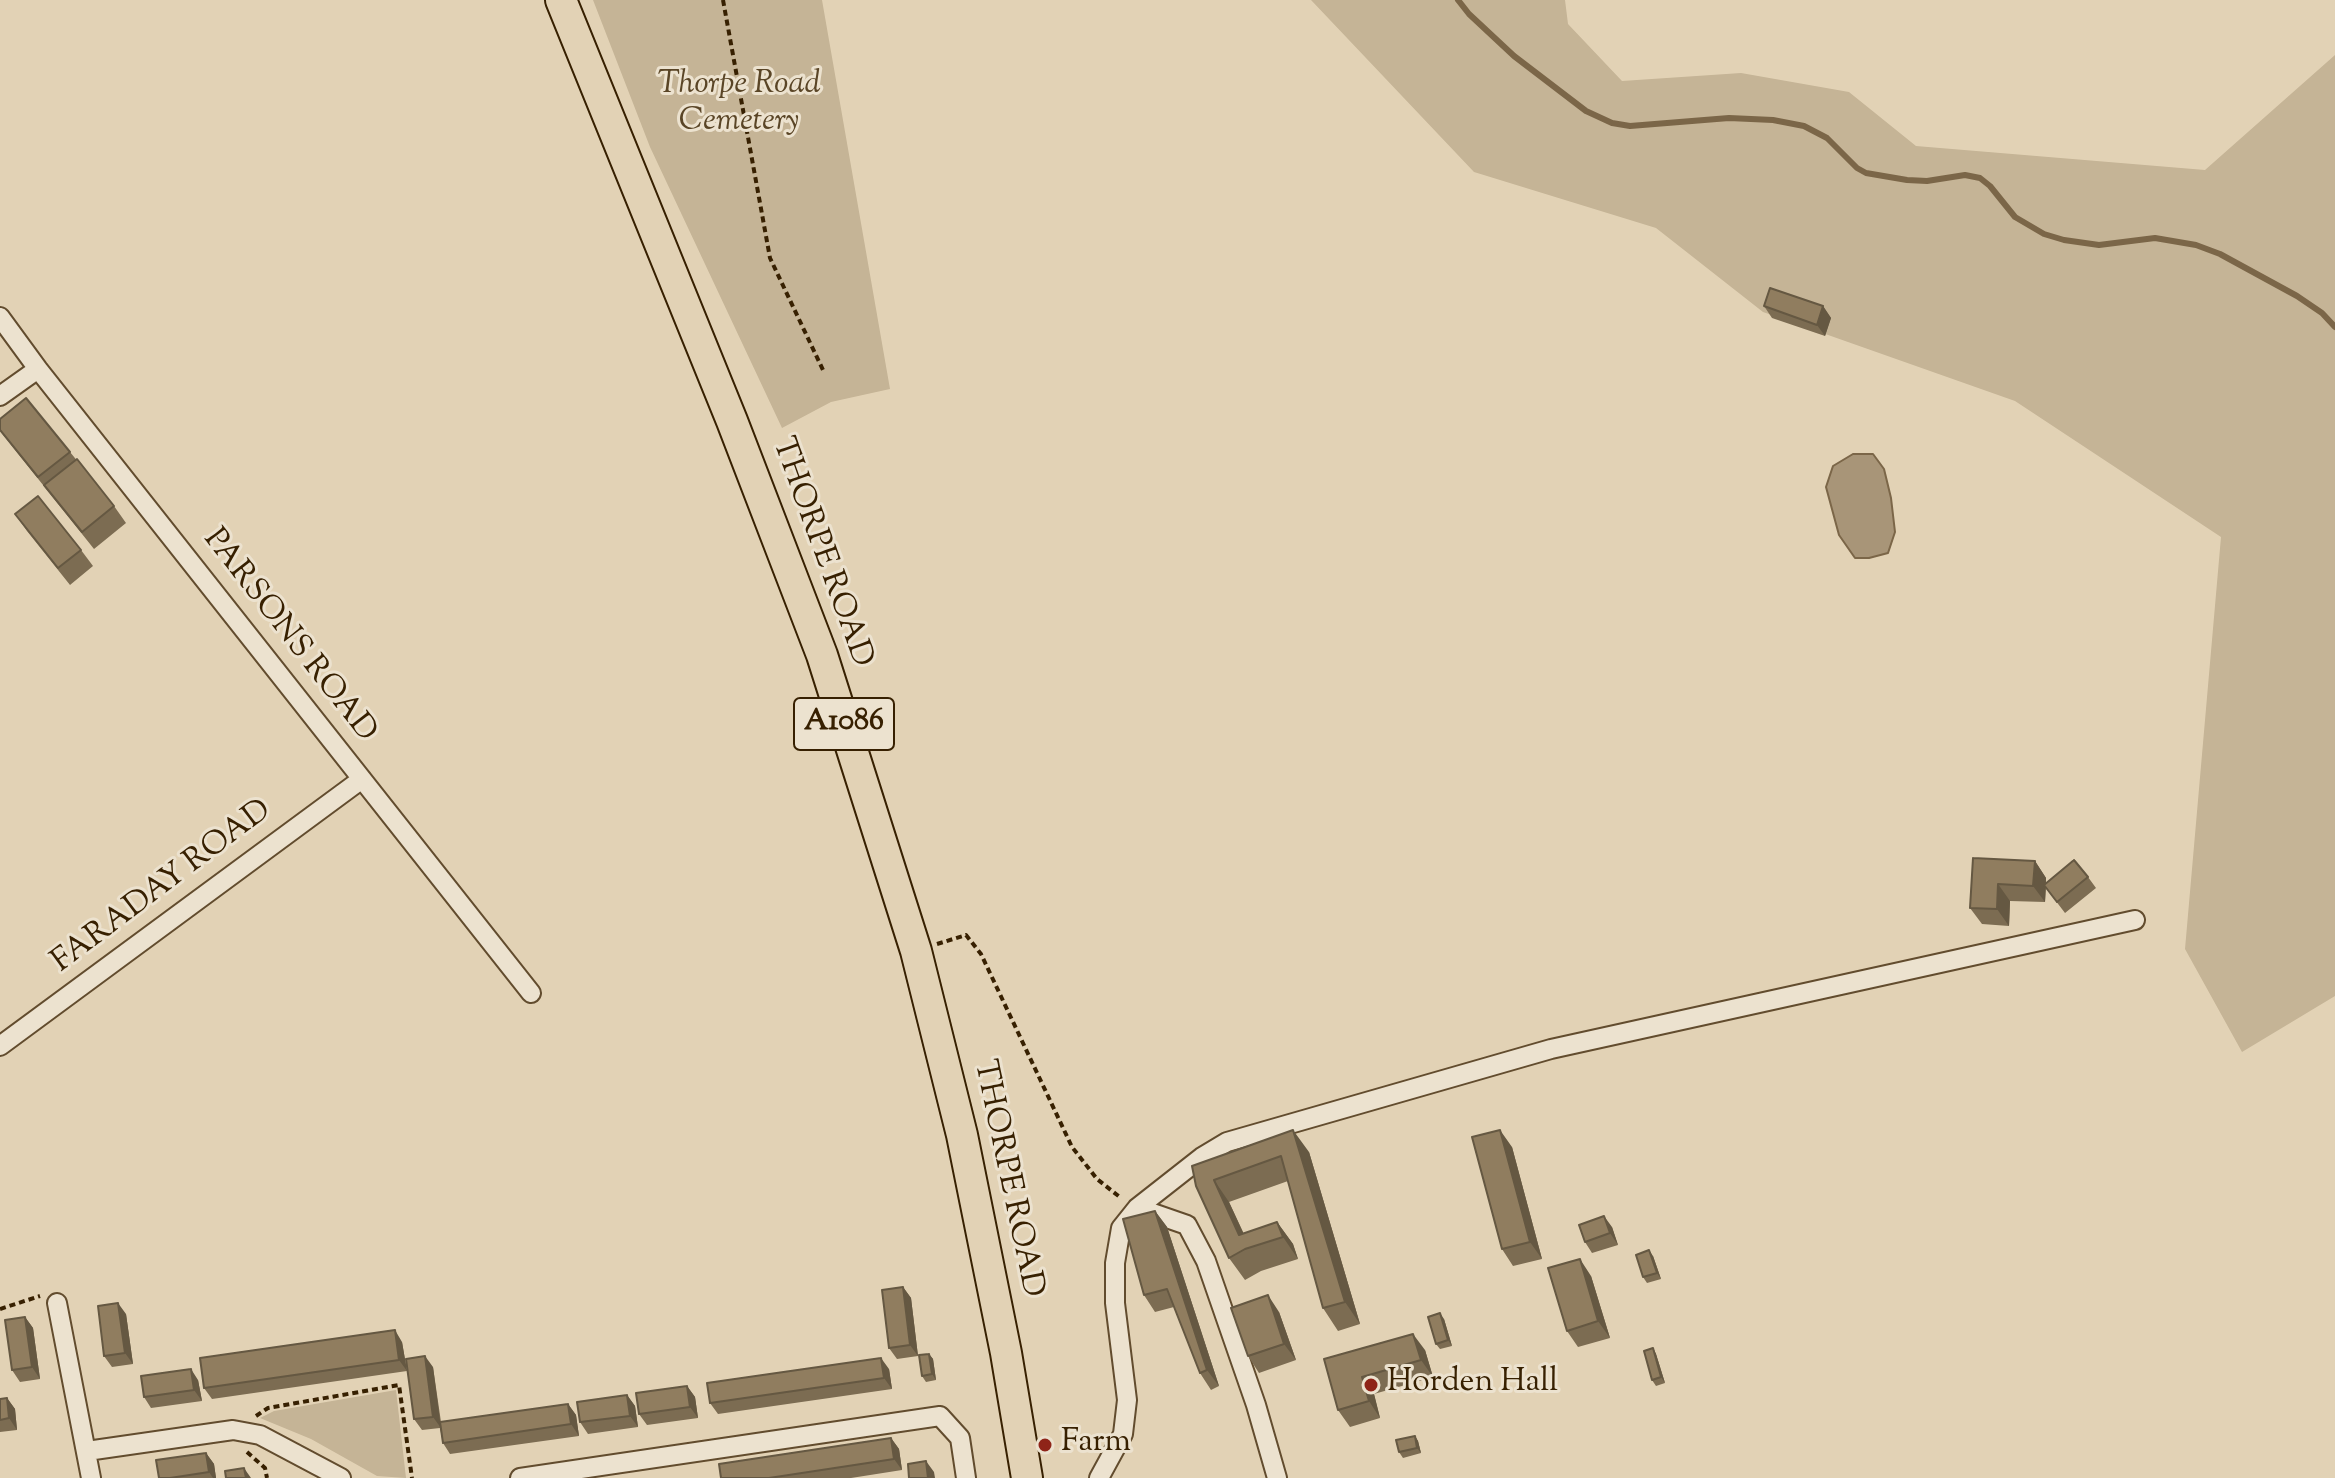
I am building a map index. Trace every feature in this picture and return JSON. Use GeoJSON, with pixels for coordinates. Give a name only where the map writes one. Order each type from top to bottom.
{"type":"FeatureCollection","features":[{"type":"Feature","properties":{"kind":"main road","name":"THORPE ROAD"},"geometry":{"type":"LineString","coordinates":[[561,0],[727,406],[822,655],[916,951],[962,1135],[1006,1353],[1027,1478]]}},
{"type":"Feature","properties":{"kind":"street","name":"PARSONS ROAD"},"geometry":{"type":"LineString","coordinates":[[0,317],[531,993]]}},
{"type":"Feature","properties":{"kind":"street"},"geometry":{"type":"LineString","coordinates":[[0,396],[38,369]]}},
{"type":"Feature","properties":{"kind":"street","name":"FARADAY ROAD"},"geometry":{"type":"LineString","coordinates":[[0,1046],[362,779]]}},
{"type":"Feature","properties":{"kind":"street"},"geometry":{"type":"LineString","coordinates":[[1099,1478],[1123,1434],[1127,1400],[1115,1303],[1115,1263],[1121,1228],[1137,1208],[1202,1157],[1227,1142],[1551,1049],[2135,920]]}},
{"type":"Feature","properties":{"kind":"street"},"geometry":{"type":"LineString","coordinates":[[1137,1208],[1187,1225],[1206,1261],[1256,1405],[1277,1478]]}},
{"type":"Feature","properties":{"kind":"street"},"geometry":{"type":"LineString","coordinates":[[57,1303],[91,1478]]}},
{"type":"Feature","properties":{"kind":"street"},"geometry":{"type":"LineString","coordinates":[[520,1478],[650,1469],[940,1416],[960,1438],[966,1478]]}},
{"type":"Feature","properties":{"kind":"street"},"geometry":{"type":"LineString","coordinates":[[87,1451],[233,1430],[260,1435],[341,1478]]}},
{"type":"Feature","properties":{"kind":"path"},"geometry":{"type":"LineString","coordinates":[[723,0],[770,258],[823,370]]}},
{"type":"Feature","properties":{"kind":"path"},"geometry":{"type":"LineString","coordinates":[[916,951],[966,935],[981,954],[1072,1147],[1097,1179],[1137,1208]]}},
{"type":"Feature","properties":{"kind":"path"},"geometry":{"type":"LineString","coordinates":[[0,1309],[51,1293],[57,1303]]}},
{"type":"Feature","properties":{"kind":"path"},"geometry":{"type":"LineString","coordinates":[[233,1430],[268,1408],[399,1385],[412,1478]]}},
{"type":"Feature","properties":{"kind":"green space","name":"Thorpe Road Cemetery"},"geometry":{"type":"Polygon","coordinates":[[[593,0],[822,0],[890,389],[831,402],[782,428],[650,147],[593,0]]]}},
{"type":"Feature","properties":{"kind":"green space"},"geometry":{"type":"Polygon","coordinates":[[[1311,0],[1565,0],[1568,24],[1622,81],[1741,73],[1849,92],[1916,146],[2205,170],[2335,55],[2335,996],[2242,1052],[2185,949],[2221,537],[2015,401],[1763,312],[1656,228],[1474,172],[1311,0]]]}},
{"type":"Feature","properties":{"kind":"green space"},"geometry":{"type":"Polygon","coordinates":[[[396,1390],[406,1478],[377,1476],[311,1439],[260,1418],[274,1411],[396,1390]]]}},
{"type":"Feature","properties":{"kind":"shaded area"},"geometry":{"type":"Polygon","coordinates":[[[1853,454],[1873,454],[1884,469],[1891,498],[1895,532],[1888,553],[1869,558],[1855,558],[1839,535],[1826,487],[1833,466],[1853,454]]]}},
{"type":"Feature","properties":{"kind":"building"},"geometry":{"type":"Polygon","coordinates":[[[1770,288],[1823,306],[1817,325],[1764,306],[1770,288]]]}},
{"type":"Feature","properties":{"kind":"building"},"geometry":{"type":"Polygon","coordinates":[[[26,398],[70,452],[38,477],[0,430],[0,419],[26,398]]]}},
{"type":"Feature","properties":{"kind":"building"},"geometry":{"type":"Polygon","coordinates":[[[77,459],[114,506],[82,532],[44,485],[77,459]]]}},
{"type":"Feature","properties":{"kind":"building"},"geometry":{"type":"Polygon","coordinates":[[[38,496],[81,550],[58,568],[15,514],[38,496]]]}},
{"type":"Feature","properties":{"kind":"building"},"geometry":{"type":"Polygon","coordinates":[[[1973,858],[2035,861],[2033,886],[1998,884],[1997,909],[1970,908],[1973,858]]]}},
{"type":"Feature","properties":{"kind":"building"},"geometry":{"type":"Polygon","coordinates":[[[2074,860],[2088,877],[2057,902],[2044,885],[2074,860]]]}},
{"type":"Feature","properties":{"kind":"building"},"geometry":{"type":"Polygon","coordinates":[[[1293,1130],[1345,1302],[1323,1308],[1281,1156],[1214,1180],[1239,1235],[1277,1222],[1283,1237],[1245,1249],[1229,1258],[1196,1186],[1192,1166],[1293,1130]]]}},
{"type":"Feature","properties":{"kind":"building"},"geometry":{"type":"Polygon","coordinates":[[[1500,1130],[1530,1242],[1502,1249],[1472,1137],[1500,1130]]]}},
{"type":"Feature","properties":{"kind":"building"},"geometry":{"type":"Polygon","coordinates":[[[1155,1211],[1207,1370],[1200,1373],[1167,1289],[1144,1295],[1123,1219],[1155,1211]]]}},
{"type":"Feature","properties":{"kind":"building"},"geometry":{"type":"Polygon","coordinates":[[[1604,1216],[1610,1233],[1585,1242],[1579,1225],[1604,1216]]]}},
{"type":"Feature","properties":{"kind":"building"},"geometry":{"type":"Polygon","coordinates":[[[1649,1250],[1657,1273],[1643,1277],[1636,1255],[1649,1250]]]}},
{"type":"Feature","properties":{"kind":"building"},"geometry":{"type":"Polygon","coordinates":[[[1580,1259],[1598,1321],[1567,1331],[1548,1268],[1580,1259]]]}},
{"type":"Feature","properties":{"kind":"building"},"geometry":{"type":"Polygon","coordinates":[[[903,1287],[910,1345],[889,1348],[882,1290],[903,1287]]]}},
{"type":"Feature","properties":{"kind":"building"},"geometry":{"type":"Polygon","coordinates":[[[1268,1295],[1284,1344],[1248,1356],[1231,1308],[1268,1295]]]}},
{"type":"Feature","properties":{"kind":"building"},"geometry":{"type":"Polygon","coordinates":[[[118,1303],[125,1353],[104,1356],[98,1306],[118,1303]]]}},
{"type":"Feature","properties":{"kind":"building"},"geometry":{"type":"Polygon","coordinates":[[[1440,1313],[1448,1340],[1436,1344],[1428,1317],[1440,1313]]]}},
{"type":"Feature","properties":{"kind":"building"},"geometry":{"type":"Polygon","coordinates":[[[25,1317],[32,1367],[12,1370],[5,1320],[25,1317]]]}},
{"type":"Feature","properties":{"kind":"building"},"geometry":{"type":"Polygon","coordinates":[[[395,1330],[399,1360],[204,1388],[200,1358],[395,1330]]]}},
{"type":"Feature","properties":{"kind":"building"},"geometry":{"type":"Polygon","coordinates":[[[1413,1334],[1421,1360],[1362,1377],[1369,1401],[1338,1410],[1324,1359],[1413,1334]]]}},
{"type":"Feature","properties":{"kind":"building"},"geometry":{"type":"Polygon","coordinates":[[[1653,1348],[1661,1377],[1652,1380],[1644,1351],[1653,1348]]]}},
{"type":"Feature","properties":{"kind":"building"},"geometry":{"type":"Polygon","coordinates":[[[929,1354],[932,1374],[922,1376],[919,1355],[929,1354]]]}},
{"type":"Feature","properties":{"kind":"building"},"geometry":{"type":"Polygon","coordinates":[[[425,1356],[433,1417],[414,1419],[406,1359],[425,1356]]]}},
{"type":"Feature","properties":{"kind":"building"},"geometry":{"type":"Polygon","coordinates":[[[881,1358],[884,1378],[710,1403],[707,1383],[881,1358]]]}},
{"type":"Feature","properties":{"kind":"building"},"geometry":{"type":"Polygon","coordinates":[[[191,1369],[194,1390],[144,1397],[141,1376],[191,1369]]]}},
{"type":"Feature","properties":{"kind":"building"},"geometry":{"type":"Polygon","coordinates":[[[687,1386],[690,1407],[639,1414],[636,1393],[687,1386]]]}},
{"type":"Feature","properties":{"kind":"building"},"geometry":{"type":"Polygon","coordinates":[[[627,1395],[630,1416],[580,1422],[577,1402],[627,1395]]]}},
{"type":"Feature","properties":{"kind":"building"},"geometry":{"type":"Polygon","coordinates":[[[7,1398],[9,1418],[0,1420],[0,1399],[7,1398]]]}},
{"type":"Feature","properties":{"kind":"building"},"geometry":{"type":"Polygon","coordinates":[[[568,1404],[571,1424],[443,1443],[440,1422],[568,1404]]]}},
{"type":"Feature","properties":{"kind":"building"},"geometry":{"type":"Polygon","coordinates":[[[1415,1436],[1417,1448],[1399,1452],[1396,1440],[1415,1436]]]}},
{"type":"Feature","properties":{"kind":"building"},"geometry":{"type":"Polygon","coordinates":[[[891,1438],[894,1459],[769,1478],[721,1478],[719,1464],[891,1438]]]}},
{"type":"Feature","properties":{"kind":"building"},"geometry":{"type":"Polygon","coordinates":[[[206,1453],[209,1472],[159,1478],[156,1460],[206,1453]]]}},
{"type":"Feature","properties":{"kind":"building"},"geometry":{"type":"Polygon","coordinates":[[[926,1461],[928,1478],[909,1478],[908,1464],[926,1461]]]}},
{"type":"Feature","properties":{"kind":"building"},"geometry":{"type":"Polygon","coordinates":[[[244,1468],[246,1478],[226,1478],[225,1471],[244,1468]]]}},
{"type":"Feature","properties":{"kind":"waterway"},"geometry":{"type":"LineString","coordinates":[[1458,0],[1514,56],[1586,111],[1612,123],[1630,126],[1729,118],[1773,120],[1804,126],[1827,138],[1866,173],[1927,181],[1965,175],[1980,178],[2015,217],[2044,234],[2099,245],[2155,238],[2196,245],[2220,254],[2297,296],[2322,313],[2335,327]]}},
{"type":"Feature","properties":{"kind":"place","name":"Horden Hall"},"geometry":{"type":"Point","coordinates":[1371,1385]}},
{"type":"Feature","properties":{"kind":"place","name":"Farm"},"geometry":{"type":"Point","coordinates":[1045,1445]}}]}
